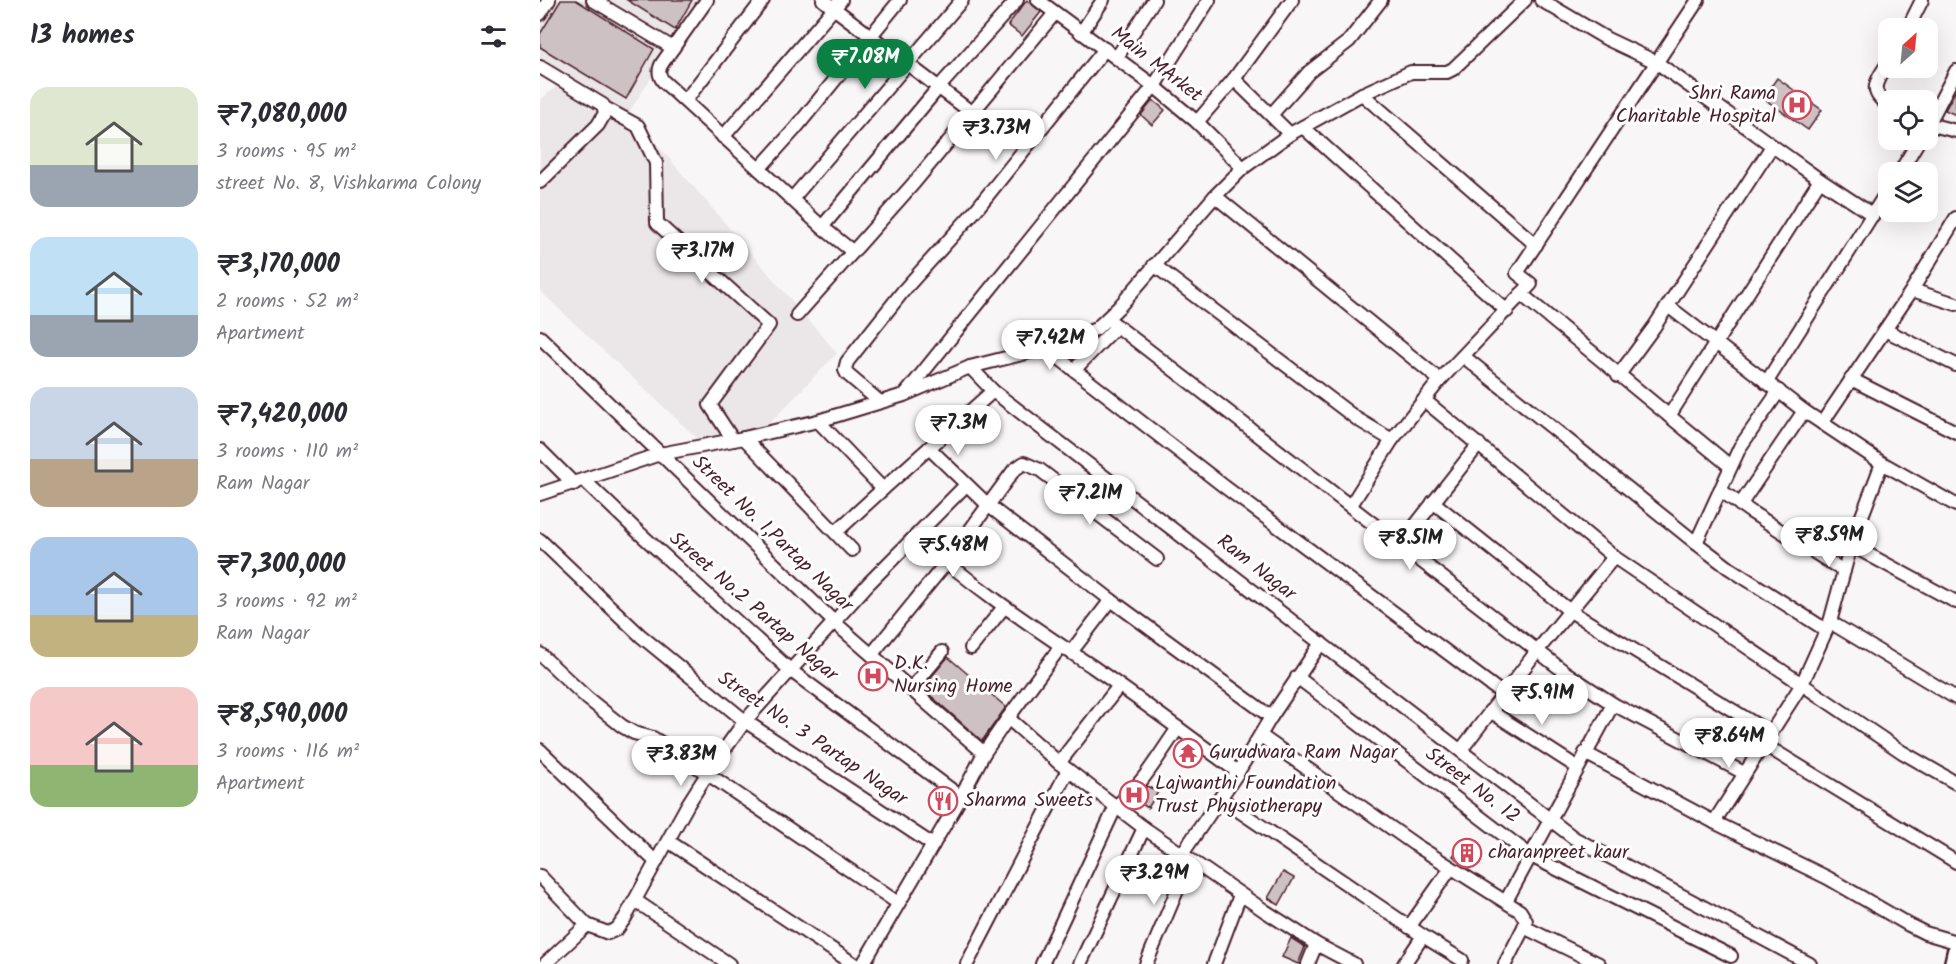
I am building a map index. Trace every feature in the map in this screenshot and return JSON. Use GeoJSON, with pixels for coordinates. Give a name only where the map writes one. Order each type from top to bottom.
{"type":"FeatureCollection","features":[{"type":"Feature","properties":{"kind":"street"},"geometry":{"type":"LineString","coordinates":[[540,14],[549,0]]}},
{"type":"Feature","properties":{"kind":"street"},"geometry":{"type":"LineString","coordinates":[[593,0],[673,48]]}},
{"type":"Feature","properties":{"kind":"street"},"geometry":{"type":"LineString","coordinates":[[707,0],[659,67],[659,75],[723,137],[822,227],[852,251]]}},
{"type":"Feature","properties":{"kind":"street"},"geometry":{"type":"LineString","coordinates":[[685,101],[763,0]]}},
{"type":"Feature","properties":{"kind":"street"},"geometry":{"type":"LineString","coordinates":[[823,0],[838,4],[871,36],[971,112]]}},
{"type":"Feature","properties":{"kind":"street"},"geometry":{"type":"LineString","coordinates":[[759,169],[795,129],[900,0]]}},
{"type":"Feature","properties":{"kind":"street"},"geometry":{"type":"LineString","coordinates":[[792,199],[962,0]]}},
{"type":"Feature","properties":{"kind":"street"},"geometry":{"type":"LineString","coordinates":[[822,227],[939,87],[1017,0]]}},
{"type":"Feature","properties":{"kind":"street","name":"Main MArket"},"geometry":{"type":"LineString","coordinates":[[1038,0],[1154,86],[1197,122],[1243,168]]}},
{"type":"Feature","properties":{"kind":"street"},"geometry":{"type":"LineString","coordinates":[[1082,33],[1103,0]]}},
{"type":"Feature","properties":{"kind":"street"},"geometry":{"type":"LineString","coordinates":[[1117,57],[1154,0]]}},
{"type":"Feature","properties":{"kind":"street"},"geometry":{"type":"LineString","coordinates":[[904,395],[1154,86],[1209,0]]}},
{"type":"Feature","properties":{"kind":"street"},"geometry":{"type":"LineString","coordinates":[[1197,122],[1234,79],[1292,0]]}},
{"type":"Feature","properties":{"kind":"street"},"geometry":{"type":"LineString","coordinates":[[1271,115],[1309,72],[1349,41],[1381,0]]}},
{"type":"Feature","properties":{"kind":"street"},"geometry":{"type":"LineString","coordinates":[[1074,370],[1113,322],[1154,265],[1243,168],[1290,134],[1362,94],[1411,72],[1447,72],[1453,69],[1525,0]]}},
{"type":"Feature","properties":{"kind":"street"},"geometry":{"type":"LineString","coordinates":[[1541,0],[1607,39],[1656,62],[1820,180],[1873,215]]}},
{"type":"Feature","properties":{"kind":"street"},"geometry":{"type":"LineString","coordinates":[[1351,505],[1392,440],[1440,380],[1531,284],[1517,273],[1698,0]]}},
{"type":"Feature","properties":{"kind":"street"},"geometry":{"type":"LineString","coordinates":[[1913,18],[1922,0]]}},
{"type":"Feature","properties":{"kind":"street"},"geometry":{"type":"LineString","coordinates":[[723,137],[838,4]]}},
{"type":"Feature","properties":{"kind":"street"},"geometry":{"type":"LineString","coordinates":[[797,315],[914,183],[1055,14]]}},
{"type":"Feature","properties":{"kind":"street"},"geometry":{"type":"LineString","coordinates":[[880,402],[851,379],[844,370],[847,362],[904,290],[975,211],[1106,49]]}},
{"type":"Feature","properties":{"kind":"street"},"geometry":{"type":"LineString","coordinates":[[540,67],[638,126],[656,163],[657,223],[769,325],[710,405],[738,439],[852,550]]}},
{"type":"Feature","properties":{"kind":"street"},"geometry":{"type":"LineString","coordinates":[[1938,106],[1956,71]]}},
{"type":"Feature","properties":{"kind":"street"},"geometry":{"type":"LineString","coordinates":[[1878,98],[1875,89],[1879,78]]}},
{"type":"Feature","properties":{"kind":"street"},"geometry":{"type":"LineString","coordinates":[[1234,79],[1290,134]]}},
{"type":"Feature","properties":{"kind":"street"},"geometry":{"type":"LineString","coordinates":[[1362,94],[1536,245]]}},
{"type":"Feature","properties":{"kind":"street"},"geometry":{"type":"LineString","coordinates":[[540,182],[598,125],[603,118],[605,108]]}},
{"type":"Feature","properties":{"kind":"street"},"geometry":{"type":"LineString","coordinates":[[1303,127],[1507,311]]}},
{"type":"Feature","properties":{"kind":"street"},"geometry":{"type":"LineString","coordinates":[[1938,127],[1956,131]]}},
{"type":"Feature","properties":{"kind":"street"},"geometry":{"type":"LineString","coordinates":[[1618,376],[1668,306],[1772,146]]}},
{"type":"Feature","properties":{"kind":"street"},"geometry":{"type":"LineString","coordinates":[[1669,416],[1820,180]]}},
{"type":"Feature","properties":{"kind":"street"},"geometry":{"type":"LineString","coordinates":[[1215,196],[1440,380]]}},
{"type":"Feature","properties":{"kind":"street"},"geometry":{"type":"LineString","coordinates":[[1766,383],[1878,207]]}},
{"type":"Feature","properties":{"kind":"street"},"geometry":{"type":"LineString","coordinates":[[1822,423],[1912,290],[1956,218]]}},
{"type":"Feature","properties":{"kind":"street"},"geometry":{"type":"LineString","coordinates":[[1154,265],[1357,419],[1392,440]]}},
{"type":"Feature","properties":{"kind":"street"},"geometry":{"type":"LineString","coordinates":[[1912,290],[1956,304]]}},
{"type":"Feature","properties":{"kind":"street"},"geometry":{"type":"LineString","coordinates":[[1521,294],[1730,466]]}},
{"type":"Feature","properties":{"kind":"street"},"geometry":{"type":"LineString","coordinates":[[1668,306],[1804,411],[1882,463],[1956,505]]}},
{"type":"Feature","properties":{"kind":"street"},"geometry":{"type":"LineString","coordinates":[[540,494],[579,483],[660,454],[818,421],[904,395],[970,367],[1046,348],[1113,322]]}},
{"type":"Feature","properties":{"kind":"street"},"geometry":{"type":"LineString","coordinates":[[1113,322],[1566,674],[1613,704],[1744,772]]}},
{"type":"Feature","properties":{"kind":"street"},"geometry":{"type":"LineString","coordinates":[[1885,330],[1956,365]]}},
{"type":"Feature","properties":{"kind":"street","name":"Street No. 1,Partap Nagar"},"geometry":{"type":"LineString","coordinates":[[540,337],[834,622],[984,753]]}},
{"type":"Feature","properties":{"kind":"street"},"geometry":{"type":"LineString","coordinates":[[1046,348],[1244,501],[1503,694]]}},
{"type":"Feature","properties":{"kind":"street"},"geometry":{"type":"LineString","coordinates":[[1463,356],[1729,568],[1956,698]]}},
{"type":"Feature","properties":{"kind":"street","name":"Ram Nagar"},"geometry":{"type":"LineString","coordinates":[[970,367],[993,391],[1574,838],[1810,964]]}},
{"type":"Feature","properties":{"kind":"street"},"geometry":{"type":"LineString","coordinates":[[1851,380],[1956,432]]}},
{"type":"Feature","properties":{"kind":"street"},"geometry":{"type":"LineString","coordinates":[[836,532],[993,391]]}},
{"type":"Feature","properties":{"kind":"street"},"geometry":{"type":"LineString","coordinates":[[1696,543],[1740,447],[1779,391]]}},
{"type":"Feature","properties":{"kind":"street"},"geometry":{"type":"LineString","coordinates":[[1424,400],[1614,557],[1902,752],[1956,783]]}},
{"type":"Feature","properties":{"kind":"street"},"geometry":{"type":"LineString","coordinates":[[1740,505],[1804,411]]}},
{"type":"Feature","properties":{"kind":"street"},"geometry":{"type":"LineString","coordinates":[[818,421],[883,489]]}},
{"type":"Feature","properties":{"kind":"street"},"geometry":{"type":"LineString","coordinates":[[1400,544],[1479,444]]}},
{"type":"Feature","properties":{"kind":"street"},"geometry":{"type":"LineString","coordinates":[[929,448],[988,506],[1110,600],[1271,717]]}},
{"type":"Feature","properties":{"kind":"street","name":"Street No.2 Partap Nagar"},"geometry":{"type":"LineString","coordinates":[[540,450],[635,529],[790,670],[961,797]]}},
{"type":"Feature","properties":{"kind":"street"},"geometry":{"type":"LineString","coordinates":[[872,654],[946,563],[1019,465],[1027,463],[1040,470],[1157,559]]}},
{"type":"Feature","properties":{"kind":"street"},"geometry":{"type":"LineString","coordinates":[[1714,822],[1802,684],[1828,626],[1851,545],[1882,463]]}},
{"type":"Feature","properties":{"kind":"street"},"geometry":{"type":"LineString","coordinates":[[540,876],[586,925],[608,933],[617,929],[636,901],[707,774],[745,721],[869,583],[966,485]]}},
{"type":"Feature","properties":{"kind":"street"},"geometry":{"type":"LineString","coordinates":[[1720,490],[1844,571]]}},
{"type":"Feature","properties":{"kind":"street"},"geometry":{"type":"LineString","coordinates":[[1433,502],[1570,611],[1956,862]]}},
{"type":"Feature","properties":{"kind":"street"},"geometry":{"type":"LineString","coordinates":[[917,536],[946,563],[1004,607],[1238,772]]}},
{"type":"Feature","properties":{"kind":"street","name":"Street No. 3 Partap Nagar"},"geometry":{"type":"LineString","coordinates":[[540,540],[641,636],[745,721],[933,845]]}},
{"type":"Feature","properties":{"kind":"street"},"geometry":{"type":"LineString","coordinates":[[1851,545],[1956,602]]}},
{"type":"Feature","properties":{"kind":"street"},"geometry":{"type":"LineString","coordinates":[[1461,750],[1537,651],[1614,557]]}},
{"type":"Feature","properties":{"kind":"street"},"geometry":{"type":"LineString","coordinates":[[863,964],[961,797],[984,753],[1008,718],[1110,600]]}},
{"type":"Feature","properties":{"kind":"street"},"geometry":{"type":"LineString","coordinates":[[971,648],[1004,607]]}},
{"type":"Feature","properties":{"kind":"street"},"geometry":{"type":"LineString","coordinates":[[1146,964],[1186,857],[1271,717],[1321,644]]}},
{"type":"Feature","properties":{"kind":"street"},"geometry":{"type":"LineString","coordinates":[[911,689],[942,652]]}},
{"type":"Feature","properties":{"kind":"street"},"geometry":{"type":"LineString","coordinates":[[540,654],[622,726],[634,733],[653,738],[898,903]]}},
{"type":"Feature","properties":{"kind":"street","name":"Street No. 12"},"geometry":{"type":"LineString","coordinates":[[1298,677],[1531,856],[1731,956]]}},
{"type":"Feature","properties":{"kind":"street"},"geometry":{"type":"LineString","coordinates":[[967,964],[1064,766],[1119,686]]}},
{"type":"Feature","properties":{"kind":"street"},"geometry":{"type":"LineString","coordinates":[[1506,901],[1613,704]]}},
{"type":"Feature","properties":{"kind":"street"},"geometry":{"type":"LineString","coordinates":[[1490,711],[1577,767]]}},
{"type":"Feature","properties":{"kind":"street"},"geometry":{"type":"LineString","coordinates":[[1008,718],[1064,766],[1144,828],[1240,895],[1316,944],[1354,964]]}},
{"type":"Feature","properties":{"kind":"street"},"geometry":{"type":"LineString","coordinates":[[1042,964],[1116,806],[1129,797],[1138,786],[1178,729]]}},
{"type":"Feature","properties":{"kind":"street"},"geometry":{"type":"LineString","coordinates":[[1261,736],[1414,844],[1506,901],[1523,915],[1526,921],[1524,927],[1505,964]]}},
{"type":"Feature","properties":{"kind":"street"},"geometry":{"type":"LineString","coordinates":[[540,750],[656,862]]}},
{"type":"Feature","properties":{"kind":"street"},"geometry":{"type":"LineString","coordinates":[[1585,753],[1714,822],[1828,878],[1917,929],[1956,942]]}},
{"type":"Feature","properties":{"kind":"street"},"geometry":{"type":"LineString","coordinates":[[1220,798],[1409,927],[1462,960]]}},
{"type":"Feature","properties":{"kind":"street"},"geometry":{"type":"LineString","coordinates":[[1080,964],[1144,828]]}},
{"type":"Feature","properties":{"kind":"street"},"geometry":{"type":"LineString","coordinates":[[668,841],[854,964]]}},
{"type":"Feature","properties":{"kind":"street"},"geometry":{"type":"LineString","coordinates":[[1409,927],[1451,868]]}},
{"type":"Feature","properties":{"kind":"street"},"geometry":{"type":"LineString","coordinates":[[1214,964],[1240,895]]}},
{"type":"Feature","properties":{"kind":"street"},"geometry":{"type":"LineString","coordinates":[[636,901],[729,964]]}},
{"type":"Feature","properties":{"kind":"street"},"geometry":{"type":"LineString","coordinates":[[545,964],[586,925]]}},
{"type":"Feature","properties":{"kind":"street"},"geometry":{"type":"LineString","coordinates":[[1524,927],[1599,964]]}},
{"type":"Feature","properties":{"kind":"street"},"geometry":{"type":"LineString","coordinates":[[1404,964],[1423,936]]}},
{"type":"Feature","properties":{"kind":"street"},"geometry":{"type":"LineString","coordinates":[[1308,964],[1316,944]]}},
{"type":"Feature","properties":{"kind":"street"},"geometry":{"type":"LineString","coordinates":[[1953,964],[1956,951]]}},
{"type":"Feature","properties":{"kind":"street"},"geometry":{"type":"LineString","coordinates":[[555,954],[564,964]]}},
{"type":"Feature","properties":{"kind":"shaded area"},"geometry":{"type":"Polygon","coordinates":[[[540,0],[702,0],[629,112],[837,353],[766,427],[698,439],[540,291],[540,100],[563,81],[540,65],[540,0]]]}},
{"type":"Feature","properties":{"kind":"building"},"geometry":{"type":"Polygon","coordinates":[[[561,0],[576,0],[654,49],[626,99],[540,47],[540,34],[561,0]]]}},
{"type":"Feature","properties":{"kind":"building"},"geometry":{"type":"Polygon","coordinates":[[[627,0],[692,0],[675,30],[627,0]]]}},
{"type":"Feature","properties":{"kind":"building"},"geometry":{"type":"Polygon","coordinates":[[[1027,0],[1041,12],[1022,36],[1008,25],[1027,0]]]}},
{"type":"Feature","properties":{"kind":"building"},"geometry":{"type":"Polygon","coordinates":[[[1777,78],[1822,110],[1808,130],[1763,98],[1777,78]]]}},
{"type":"Feature","properties":{"kind":"building"},"geometry":{"type":"Polygon","coordinates":[[[1956,90],[1956,115],[1945,110],[1956,90]]]}},
{"type":"Feature","properties":{"kind":"building"},"geometry":{"type":"Polygon","coordinates":[[[1153,100],[1165,110],[1152,125],[1141,115],[1153,100]]]}},
{"type":"Feature","properties":{"kind":"building"},"geometry":{"type":"Polygon","coordinates":[[[948,657],[1006,707],[982,741],[922,688],[948,657]]]}},
{"type":"Feature","properties":{"kind":"building"},"geometry":{"type":"Polygon","coordinates":[[[872,669],[884,681],[876,689],[864,677],[872,669]]]}},
{"type":"Feature","properties":{"kind":"building"},"geometry":{"type":"Polygon","coordinates":[[[1147,786],[1158,792],[1148,808],[1135,800],[1147,786]]]}},
{"type":"Feature","properties":{"kind":"building","name":"charanpreet kaur"},"geometry":{"type":"Polygon","coordinates":[[[1464,839],[1481,851],[1469,868],[1453,856],[1464,839]]]}},
{"type":"Feature","properties":{"kind":"building"},"geometry":{"type":"Polygon","coordinates":[[[1283,872],[1294,878],[1279,905],[1268,898],[1283,872]]]}},
{"type":"Feature","properties":{"kind":"building"},"geometry":{"type":"Polygon","coordinates":[[[1291,938],[1305,947],[1298,964],[1282,957],[1291,938]]]}},
{"type":"Feature","properties":{"kind":"place","name":"Shri Rama Charitable Hospital"},"geometry":{"type":"Point","coordinates":[1797,105]}},
{"type":"Feature","properties":{"kind":"place","name":"D.K. Nursing Home"},"geometry":{"type":"Point","coordinates":[873,676]}},
{"type":"Feature","properties":{"kind":"place","name":"Gurudwara Ram Nagar"},"geometry":{"type":"Point","coordinates":[1188,753]}},
{"type":"Feature","properties":{"kind":"place","name":"Lajwanthi Foundation Trust Physiotherapy"},"geometry":{"type":"Point","coordinates":[1134,795]}},
{"type":"Feature","properties":{"kind":"place","name":"Sharma Sweets"},"geometry":{"type":"Point","coordinates":[943,801]}},
{"type":"Feature","properties":{"kind":"place","name":"charanpreet kaur"},"geometry":{"type":"Point","coordinates":[1467,853]}}]}
